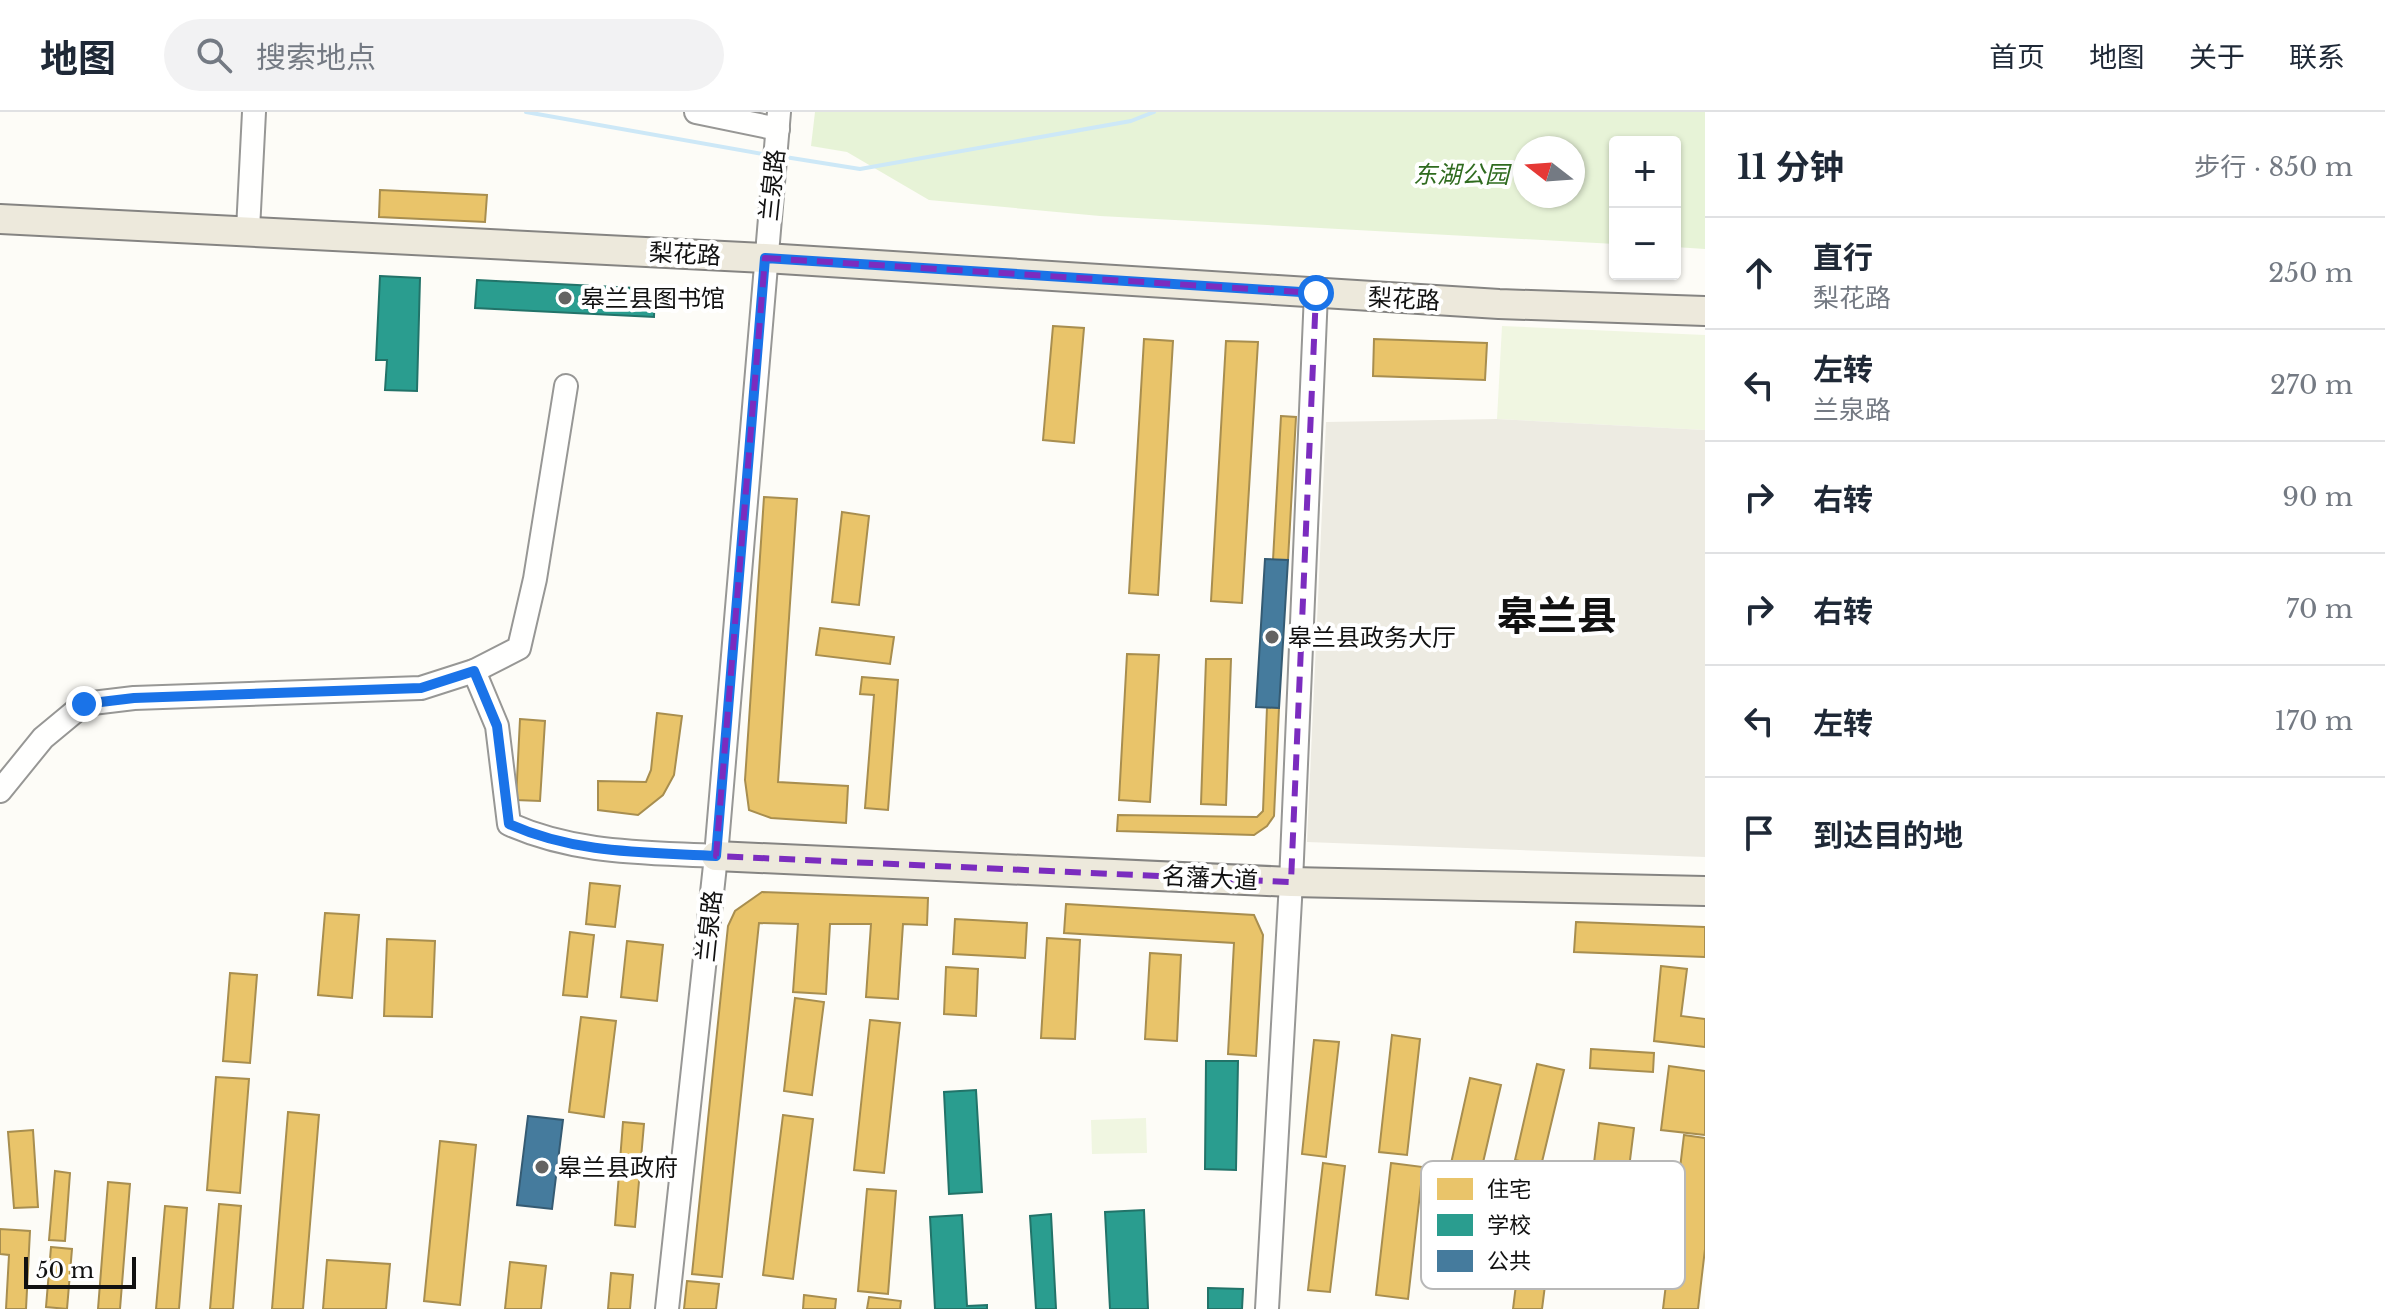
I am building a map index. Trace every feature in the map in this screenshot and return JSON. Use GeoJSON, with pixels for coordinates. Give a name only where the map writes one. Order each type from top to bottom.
{"type":"FeatureCollection","features":[{"type":"Feature","properties":{"kind":"main road","name":"梨花路"},"geometry":{"type":"LineString","coordinates":[[0,219],[765,258],[1316,293],[1705,311]]}},
{"type":"Feature","properties":{"kind":"main road","name":"名藩大道"},"geometry":{"type":"LineString","coordinates":[[716,856],[1291,882],[1705,891]]}},
{"type":"Feature","properties":{"kind":"street"},"geometry":{"type":"LineString","coordinates":[[696,112],[778,128]]}},
{"type":"Feature","properties":{"kind":"street"},"geometry":{"type":"LineString","coordinates":[[248,230],[254,113]]}},
{"type":"Feature","properties":{"kind":"street","name":"兰泉路"},"geometry":{"type":"LineString","coordinates":[[667,1309],[716,856],[778,128]]}},
{"type":"Feature","properties":{"kind":"street"},"geometry":{"type":"LineString","coordinates":[[1267,1309],[1291,882],[1316,293]]}},
{"type":"Feature","properties":{"kind":"street"},"geometry":{"type":"LineString","coordinates":[[0,791],[43,738],[84,704],[134,698],[421,688],[474,671],[519,648],[535,579],[566,386]]}},
{"type":"Feature","properties":{"kind":"street"},"geometry":{"type":"LineString","coordinates":[[474,671],[497,726],[509,824],[545,841],[584,849],[716,856]]}},
{"type":"Feature","properties":{"kind":"highlighted area"},"geometry":{"type":"Polygon","coordinates":[[[765,258],[1316,293],[1291,882],[716,856],[765,258]]]}},
{"type":"Feature","properties":{"kind":"green space","name":"东湖公园"},"geometry":{"type":"Polygon","coordinates":[[[815,112],[1705,112],[1705,249],[1681,247],[1681,136],[1609,136],[1609,244],[1100,216],[929,200],[847,152],[811,146],[815,112]]]}},
{"type":"Feature","properties":{"kind":"green space"},"geometry":{"type":"Polygon","coordinates":[[[1502,326],[1705,335],[1705,430],[1497,419],[1502,326]]]}},
{"type":"Feature","properties":{"kind":"green space"},"geometry":{"type":"Polygon","coordinates":[[[1146,1118],[1147,1153],[1092,1154],[1091,1120],[1146,1118]]]}},
{"type":"Feature","properties":{"kind":"shaded area"},"geometry":{"type":"Polygon","coordinates":[[[1497,419],[1705,430],[1705,857],[1307,842],[1326,422],[1497,419]]]}},
{"type":"Feature","properties":{"kind":"building: 住宅"},"geometry":{"type":"Polygon","coordinates":[[[380,190],[487,195],[485,222],[379,217],[380,190]]]}},
{"type":"Feature","properties":{"kind":"building: 住宅"},"geometry":{"type":"Polygon","coordinates":[[[1053,326],[1084,328],[1074,443],[1043,440],[1053,326]]]}},
{"type":"Feature","properties":{"kind":"building: 住宅"},"geometry":{"type":"Polygon","coordinates":[[[1144,339],[1173,341],[1158,595],[1129,593],[1144,339]]]}},
{"type":"Feature","properties":{"kind":"building: 住宅"},"geometry":{"type":"Polygon","coordinates":[[[1374,339],[1487,343],[1485,380],[1373,376],[1374,339]]]}},
{"type":"Feature","properties":{"kind":"building: 住宅"},"geometry":{"type":"Polygon","coordinates":[[[1226,341],[1258,342],[1242,603],[1211,601],[1226,341]]]}},
{"type":"Feature","properties":{"kind":"building: 住宅"},"geometry":{"type":"Polygon","coordinates":[[[1281,416],[1296,417],[1288,560],[1273,560],[1281,416]]]}},
{"type":"Feature","properties":{"kind":"building: 住宅"},"geometry":{"type":"Polygon","coordinates":[[[764,497],[797,499],[778,782],[848,786],[846,823],[771,818],[749,810],[745,780],[764,497]]]}},
{"type":"Feature","properties":{"kind":"building: 住宅"},"geometry":{"type":"Polygon","coordinates":[[[842,512],[869,516],[859,605],[832,602],[842,512]]]}},
{"type":"Feature","properties":{"kind":"building: 住宅"},"geometry":{"type":"Polygon","coordinates":[[[820,628],[894,637],[890,664],[816,655],[820,628]]]}},
{"type":"Feature","properties":{"kind":"building: 住宅"},"geometry":{"type":"Polygon","coordinates":[[[1127,654],[1159,655],[1150,802],[1119,800],[1127,654]]]}},
{"type":"Feature","properties":{"kind":"building: 住宅"},"geometry":{"type":"Polygon","coordinates":[[[1206,659],[1231,659],[1226,805],[1201,804],[1206,659]]]}},
{"type":"Feature","properties":{"kind":"building: 住宅"},"geometry":{"type":"Polygon","coordinates":[[[862,677],[898,680],[888,810],[865,808],[874,695],[860,694],[862,677]]]}},
{"type":"Feature","properties":{"kind":"building: 住宅"},"geometry":{"type":"Polygon","coordinates":[[[1267,707],[1279,708],[1274,816],[1267,826],[1254,835],[1117,831],[1118,815],[1257,817],[1263,811],[1267,707]]]}},
{"type":"Feature","properties":{"kind":"building: 住宅"},"geometry":{"type":"Polygon","coordinates":[[[657,713],[682,716],[674,775],[663,795],[638,815],[598,810],[598,781],[646,782],[651,770],[657,713]]]}},
{"type":"Feature","properties":{"kind":"building: 住宅"},"geometry":{"type":"Polygon","coordinates":[[[520,719],[545,721],[540,801],[516,800],[520,719]]]}},
{"type":"Feature","properties":{"kind":"building: 住宅"},"geometry":{"type":"Polygon","coordinates":[[[590,883],[620,886],[615,927],[586,924],[590,883]]]}},
{"type":"Feature","properties":{"kind":"building: 住宅"},"geometry":{"type":"Polygon","coordinates":[[[762,892],[928,898],[927,925],[903,924],[898,999],[866,997],[871,924],[830,924],[826,994],[793,992],[798,924],[759,923],[722,1277],[692,1274],[728,926],[735,911],[762,892]]]}},
{"type":"Feature","properties":{"kind":"building: 住宅"},"geometry":{"type":"Polygon","coordinates":[[[1066,904],[1254,915],[1263,935],[1256,1056],[1228,1054],[1234,943],[1064,933],[1066,904]]]}},
{"type":"Feature","properties":{"kind":"building: 住宅"},"geometry":{"type":"Polygon","coordinates":[[[325,913],[359,915],[352,998],[318,995],[325,913]]]}},
{"type":"Feature","properties":{"kind":"building: 住宅"},"geometry":{"type":"Polygon","coordinates":[[[955,919],[1027,923],[1025,958],[953,954],[955,919]]]}},
{"type":"Feature","properties":{"kind":"building: 住宅"},"geometry":{"type":"Polygon","coordinates":[[[1576,922],[1705,927],[1705,957],[1574,952],[1576,922]]]}},
{"type":"Feature","properties":{"kind":"building: 住宅"},"geometry":{"type":"Polygon","coordinates":[[[570,932],[594,935],[587,997],[563,995],[570,932]]]}},
{"type":"Feature","properties":{"kind":"building: 住宅"},"geometry":{"type":"Polygon","coordinates":[[[1047,938],[1080,940],[1075,1039],[1041,1038],[1047,938]]]}},
{"type":"Feature","properties":{"kind":"building: 住宅"},"geometry":{"type":"Polygon","coordinates":[[[387,939],[435,941],[432,1017],[384,1016],[387,939]]]}},
{"type":"Feature","properties":{"kind":"building: 住宅"},"geometry":{"type":"Polygon","coordinates":[[[627,941],[663,945],[657,1001],[621,997],[627,941]]]}},
{"type":"Feature","properties":{"kind":"building: 住宅"},"geometry":{"type":"Polygon","coordinates":[[[1150,953],[1181,955],[1177,1041],[1145,1039],[1150,953]]]}},
{"type":"Feature","properties":{"kind":"building: 住宅"},"geometry":{"type":"Polygon","coordinates":[[[1661,966],[1687,969],[1681,1016],[1705,1019],[1705,1047],[1654,1041],[1661,966]]]}},
{"type":"Feature","properties":{"kind":"building: 住宅"},"geometry":{"type":"Polygon","coordinates":[[[946,967],[978,969],[976,1016],[944,1014],[946,967]]]}},
{"type":"Feature","properties":{"kind":"building: 住宅"},"geometry":{"type":"Polygon","coordinates":[[[230,973],[257,975],[250,1063],[223,1061],[230,973]]]}},
{"type":"Feature","properties":{"kind":"building: 住宅"},"geometry":{"type":"Polygon","coordinates":[[[795,998],[824,1002],[812,1095],[784,1091],[795,998]]]}},
{"type":"Feature","properties":{"kind":"building: 住宅"},"geometry":{"type":"Polygon","coordinates":[[[581,1017],[616,1021],[604,1117],[569,1112],[581,1017]]]}},
{"type":"Feature","properties":{"kind":"building: 住宅"},"geometry":{"type":"Polygon","coordinates":[[[870,1020],[900,1023],[884,1173],[854,1170],[870,1020]]]}},
{"type":"Feature","properties":{"kind":"building: 住宅"},"geometry":{"type":"Polygon","coordinates":[[[1392,1035],[1420,1039],[1407,1155],[1379,1152],[1392,1035]]]}},
{"type":"Feature","properties":{"kind":"building: 住宅"},"geometry":{"type":"Polygon","coordinates":[[[1314,1040],[1339,1042],[1326,1157],[1302,1154],[1314,1040]]]}},
{"type":"Feature","properties":{"kind":"building: 住宅"},"geometry":{"type":"Polygon","coordinates":[[[1591,1049],[1654,1053],[1653,1072],[1590,1068],[1591,1049]]]}},
{"type":"Feature","properties":{"kind":"building: 住宅"},"geometry":{"type":"Polygon","coordinates":[[[1537,1064],[1564,1070],[1542,1161],[1515,1160],[1537,1064]]]}},
{"type":"Feature","properties":{"kind":"building: 住宅"},"geometry":{"type":"Polygon","coordinates":[[[1669,1066],[1705,1071],[1705,1135],[1661,1130],[1669,1066]]]}},
{"type":"Feature","properties":{"kind":"building: 住宅"},"geometry":{"type":"Polygon","coordinates":[[[216,1077],[249,1079],[240,1193],[207,1190],[216,1077]]]}},
{"type":"Feature","properties":{"kind":"building: 住宅"},"geometry":{"type":"Polygon","coordinates":[[[1470,1078],[1501,1085],[1483,1161],[1452,1161],[1470,1078]]]}},
{"type":"Feature","properties":{"kind":"building: 住宅"},"geometry":{"type":"Polygon","coordinates":[[[288,1112],[319,1115],[303,1309],[272,1309],[288,1112]]]}},
{"type":"Feature","properties":{"kind":"building: 住宅"},"geometry":{"type":"Polygon","coordinates":[[[783,1115],[813,1119],[793,1279],[763,1275],[783,1115]]]}},
{"type":"Feature","properties":{"kind":"building: 住宅"},"geometry":{"type":"Polygon","coordinates":[[[623,1122],[644,1124],[635,1227],[615,1225],[623,1122]]]}},
{"type":"Feature","properties":{"kind":"building: 住宅"},"geometry":{"type":"Polygon","coordinates":[[[1599,1123],[1634,1128],[1630,1161],[1594,1161],[1599,1123]]]}},
{"type":"Feature","properties":{"kind":"building: 住宅"},"geometry":{"type":"Polygon","coordinates":[[[33,1130],[38,1207],[14,1208],[8,1132],[33,1130]]]}},
{"type":"Feature","properties":{"kind":"building: 住宅"},"geometry":{"type":"Polygon","coordinates":[[[1684,1135],[1705,1138],[1705,1249],[1698,1309],[1663,1309],[1665,1289],[1685,1289],[1685,1161],[1681,1161],[1684,1135]]]}},
{"type":"Feature","properties":{"kind":"building: 住宅"},"geometry":{"type":"Polygon","coordinates":[[[440,1141],[476,1145],[460,1305],[424,1301],[440,1141]]]}},
{"type":"Feature","properties":{"kind":"building: 住宅"},"geometry":{"type":"Polygon","coordinates":[[[1323,1163],[1345,1166],[1330,1292],[1308,1290],[1323,1163]]]}},
{"type":"Feature","properties":{"kind":"building: 住宅"},"geometry":{"type":"Polygon","coordinates":[[[1391,1163],[1421,1167],[1408,1299],[1376,1295],[1391,1163]]]}},
{"type":"Feature","properties":{"kind":"building: 住宅"},"geometry":{"type":"Polygon","coordinates":[[[55,1171],[70,1173],[65,1241],[49,1240],[55,1171]]]}},
{"type":"Feature","properties":{"kind":"building: 住宅"},"geometry":{"type":"Polygon","coordinates":[[[108,1182],[130,1184],[120,1309],[98,1309],[108,1182]]]}},
{"type":"Feature","properties":{"kind":"building: 住宅"},"geometry":{"type":"Polygon","coordinates":[[[867,1189],[896,1191],[888,1294],[858,1291],[867,1189]]]}},
{"type":"Feature","properties":{"kind":"building: 住宅"},"geometry":{"type":"Polygon","coordinates":[[[219,1204],[241,1206],[233,1309],[210,1309],[219,1204]]]}},
{"type":"Feature","properties":{"kind":"building: 住宅"},"geometry":{"type":"Polygon","coordinates":[[[165,1206],[187,1208],[179,1309],[156,1309],[165,1206]]]}},
{"type":"Feature","properties":{"kind":"building: 住宅"},"geometry":{"type":"Polygon","coordinates":[[[0,1229],[30,1231],[26,1309],[6,1309],[9,1255],[0,1254],[0,1229]]]}},
{"type":"Feature","properties":{"kind":"building: 住宅"},"geometry":{"type":"Polygon","coordinates":[[[51,1247],[72,1249],[67,1309],[46,1307],[51,1247]]]}},
{"type":"Feature","properties":{"kind":"building: 住宅"},"geometry":{"type":"Polygon","coordinates":[[[327,1260],[390,1264],[386,1309],[323,1309],[327,1260]]]}},
{"type":"Feature","properties":{"kind":"building: 住宅"},"geometry":{"type":"Polygon","coordinates":[[[510,1262],[546,1266],[541,1309],[505,1309],[510,1262]]]}},
{"type":"Feature","properties":{"kind":"building: 住宅"},"geometry":{"type":"Polygon","coordinates":[[[611,1273],[633,1275],[630,1309],[608,1309],[611,1273]]]}},
{"type":"Feature","properties":{"kind":"building: 住宅"},"geometry":{"type":"Polygon","coordinates":[[[687,1281],[719,1284],[716,1309],[684,1309],[687,1281]]]}},
{"type":"Feature","properties":{"kind":"building: 住宅"},"geometry":{"type":"Polygon","coordinates":[[[1515,1289],[1545,1289],[1542,1309],[1513,1309],[1515,1289]]]}},
{"type":"Feature","properties":{"kind":"building: 住宅"},"geometry":{"type":"Polygon","coordinates":[[[804,1295],[836,1299],[835,1309],[803,1309],[804,1295]]]}},
{"type":"Feature","properties":{"kind":"building: 住宅"},"geometry":{"type":"Polygon","coordinates":[[[869,1297],[901,1301],[900,1309],[867,1309],[869,1297]]]}},
{"type":"Feature","properties":{"kind":"building: 学校"},"geometry":{"type":"Polygon","coordinates":[[[380,276],[420,278],[417,391],[385,390],[387,360],[376,360],[380,276]]]}},
{"type":"Feature","properties":{"kind":"building: 学校","name":"皋兰县图书馆"},"geometry":{"type":"Polygon","coordinates":[[[477,280],[655,289],[654,317],[475,308],[477,280]]]}},
{"type":"Feature","properties":{"kind":"building: 学校"},"geometry":{"type":"Polygon","coordinates":[[[1206,1061],[1238,1061],[1236,1170],[1205,1169],[1206,1061]]]}},
{"type":"Feature","properties":{"kind":"building: 学校"},"geometry":{"type":"Polygon","coordinates":[[[976,1090],[982,1192],[949,1194],[944,1092],[976,1090]]]}},
{"type":"Feature","properties":{"kind":"building: 学校"},"geometry":{"type":"Polygon","coordinates":[[[1144,1210],[1148,1309],[1110,1309],[1105,1212],[1144,1210]]]}},
{"type":"Feature","properties":{"kind":"building: 学校"},"geometry":{"type":"Polygon","coordinates":[[[1051,1214],[1056,1309],[1036,1309],[1030,1216],[1051,1214]]]}},
{"type":"Feature","properties":{"kind":"building: 学校"},"geometry":{"type":"Polygon","coordinates":[[[962,1215],[967,1306],[987,1305],[987,1309],[935,1309],[930,1217],[962,1215]]]}},
{"type":"Feature","properties":{"kind":"building: 学校"},"geometry":{"type":"Polygon","coordinates":[[[1208,1288],[1243,1289],[1242,1309],[1208,1309],[1208,1288]]]}},
{"type":"Feature","properties":{"kind":"building: 公共"},"geometry":{"type":"Polygon","coordinates":[[[1265,559],[1288,560],[1279,708],[1256,707],[1265,559]]]}},
{"type":"Feature","properties":{"kind":"building: 公共"},"geometry":{"type":"Polygon","coordinates":[[[528,1116],[563,1120],[552,1209],[517,1205],[528,1116]]]}},
{"type":"Feature","properties":{"kind":"waterway"},"geometry":{"type":"LineString","coordinates":[[526,112],[768,155]]}},
{"type":"Feature","properties":{"kind":"waterway"},"geometry":{"type":"LineString","coordinates":[[785,157],[860,169],[1131,121],[1154,112]]}},
{"type":"Feature","properties":{"kind":"place","name":"皋兰县图书馆"},"geometry":{"type":"Point","coordinates":[565,298]}},
{"type":"Feature","properties":{"kind":"place","name":"皋兰县政务大厅"},"geometry":{"type":"Point","coordinates":[1272,637]}},
{"type":"Feature","properties":{"kind":"place","name":"皋兰县政府"},"geometry":{"type":"Point","coordinates":[542,1167]}},
{"type":"Feature","properties":{"kind":"district","name":"皋兰县"},"geometry":{"type":"Point","coordinates":[1557,616]}},
{"type":"Feature","properties":{"kind":"route"},"geometry":{"type":"LineString","coordinates":[[84,704],[134,698],[421,688],[474,671],[497,726],[509,824],[545,841],[584,849],[716,856],[765,258],[1316,293]]}}]}
